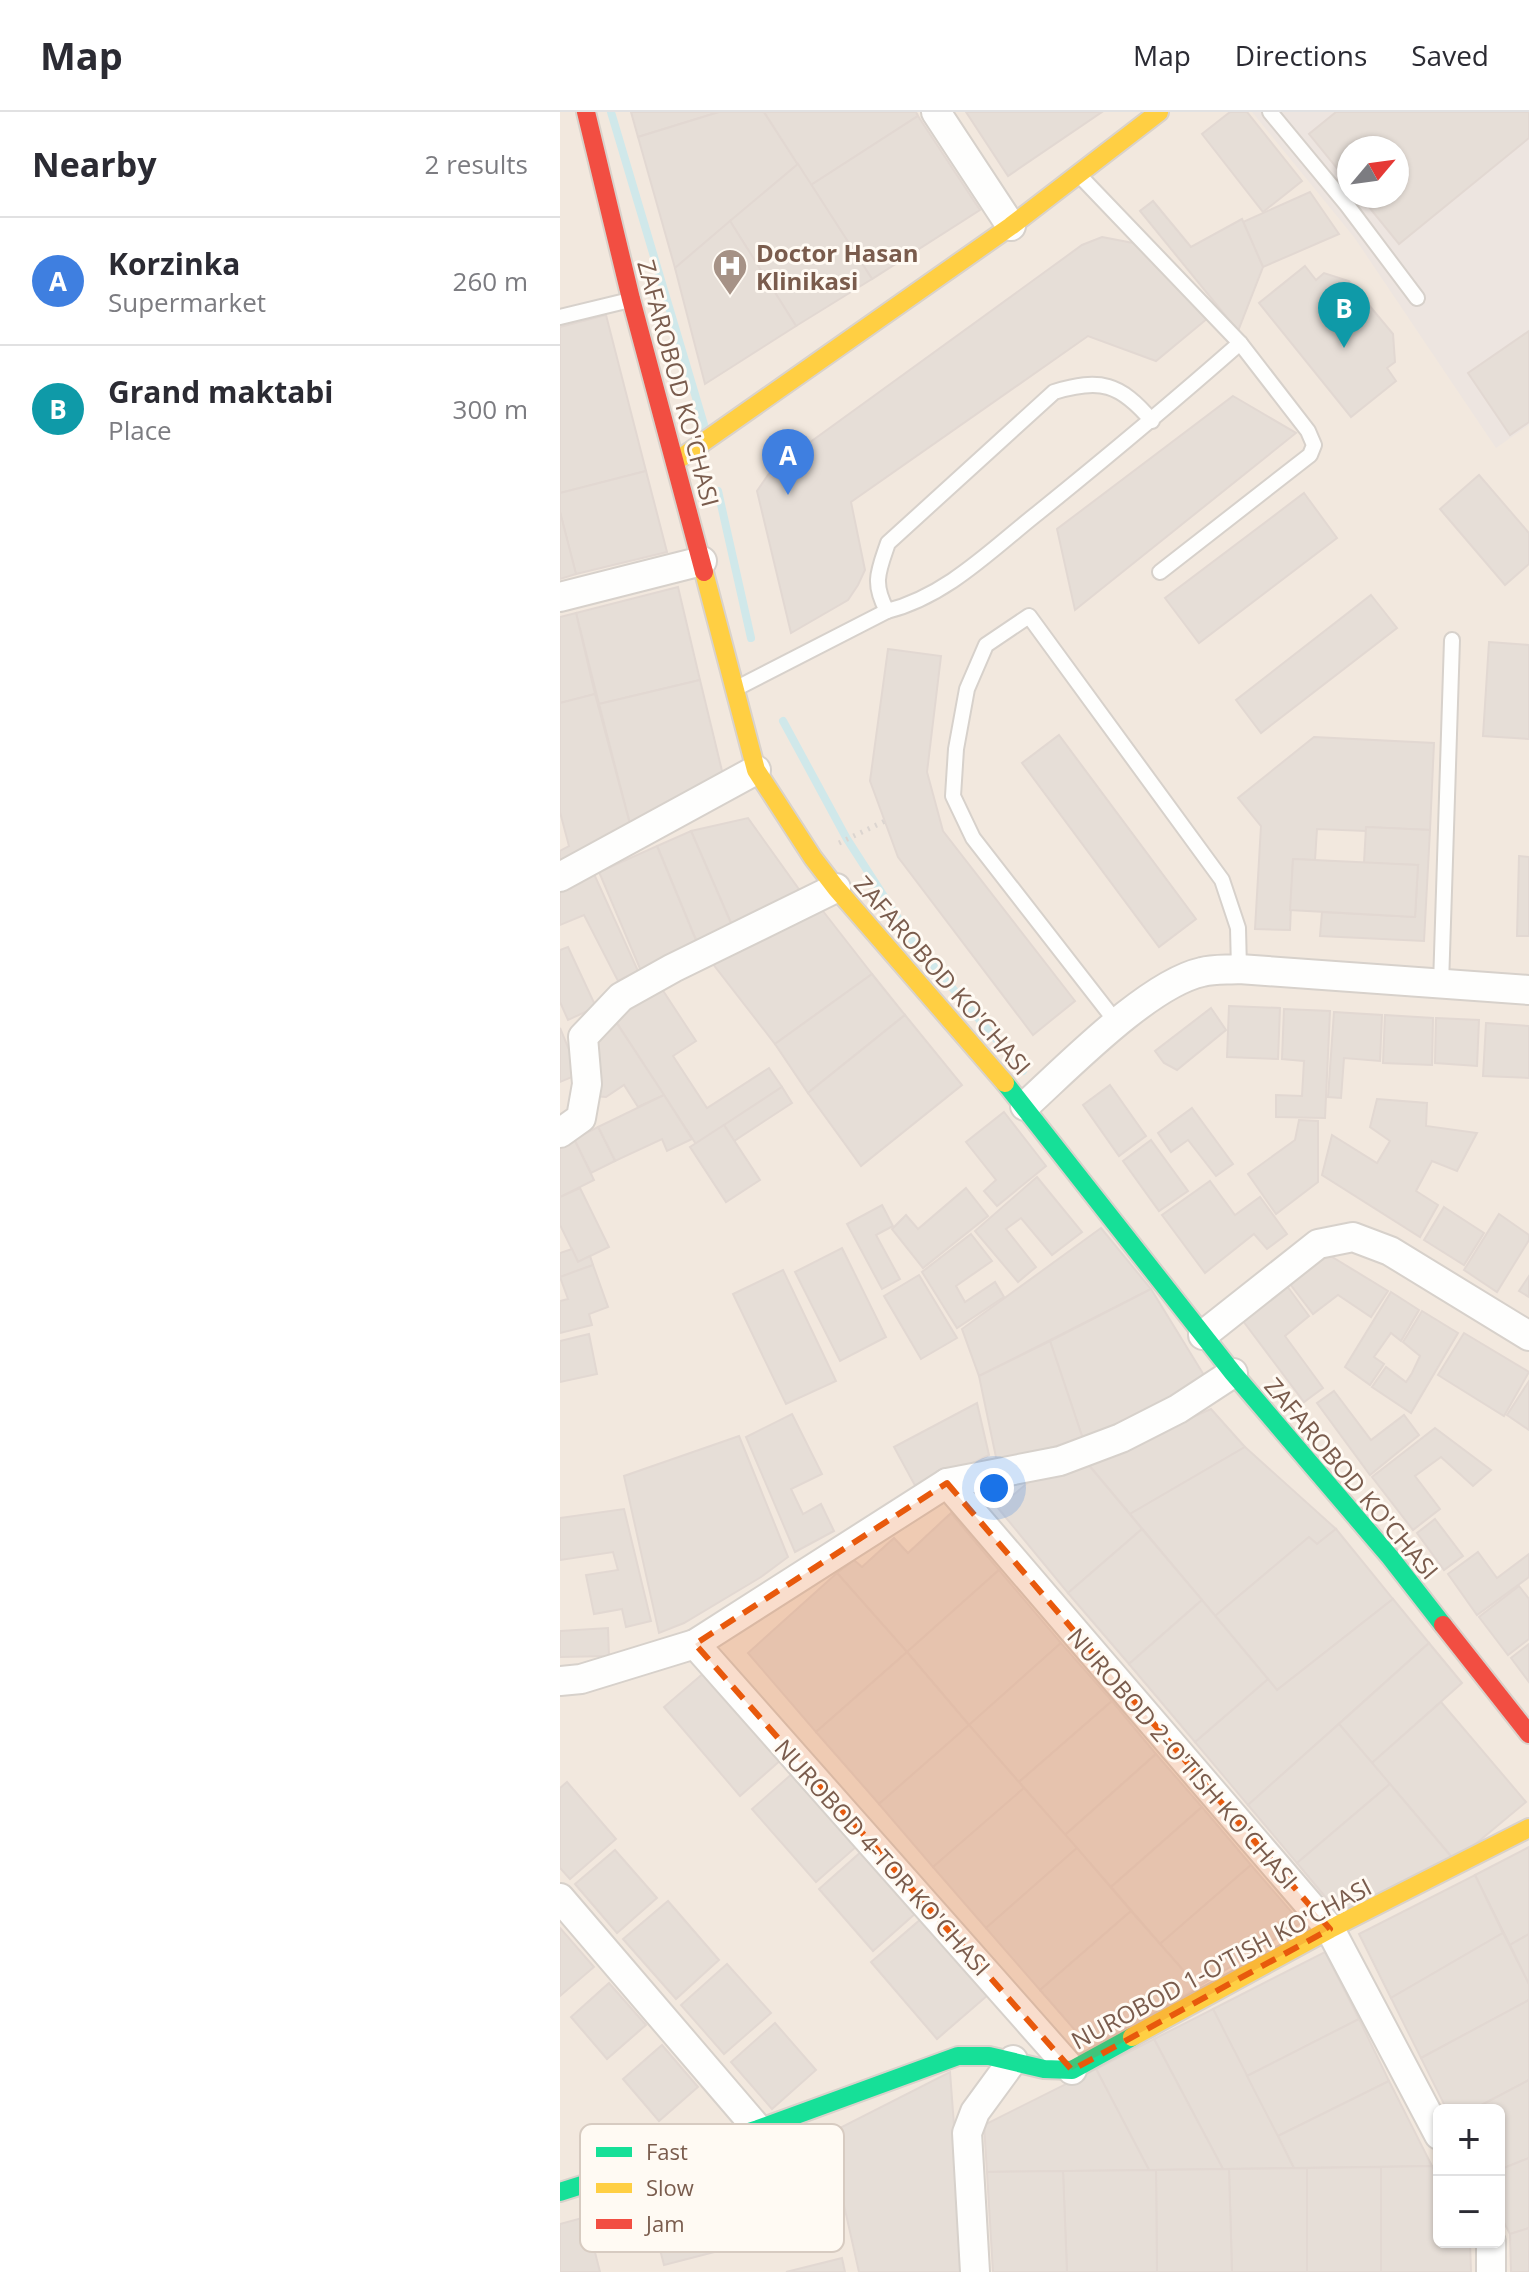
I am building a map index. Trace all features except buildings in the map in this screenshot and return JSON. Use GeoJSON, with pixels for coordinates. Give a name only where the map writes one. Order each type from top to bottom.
{"type":"FeatureCollection","features":[{"type":"Feature","properties":{"kind":"street","name":"ZAFAROBOD KO'CHASI"},"geometry":{"type":"LineString","coordinates":[[586,112],[631,299],[756,770],[836,888],[1025,1106],[1233,1373],[1390,1557],[1529,1734]]}},
{"type":"Feature","properties":{"kind":"street"},"geometry":{"type":"LineString","coordinates":[[936,112],[1011,226]]}},
{"type":"Feature","properties":{"kind":"street"},"geometry":{"type":"LineString","coordinates":[[675,462],[1011,226],[1159,112]]}},
{"type":"Feature","properties":{"kind":"street"},"geometry":{"type":"LineString","coordinates":[[560,597],[702,561]]}},
{"type":"Feature","properties":{"kind":"street"},"geometry":{"type":"LineString","coordinates":[[560,877],[756,770]]}},
{"type":"Feature","properties":{"kind":"street"},"geometry":{"type":"LineString","coordinates":[[560,1133],[581,1118],[587,1084],[583,1037],[607,1009],[621,997],[673,968],[836,888]]}},
{"type":"Feature","properties":{"kind":"street"},"geometry":{"type":"LineString","coordinates":[[1025,1106],[1117,1023],[1165,987],[1201,972],[1239,969],[1529,990]]}},
{"type":"Feature","properties":{"kind":"street"},"geometry":{"type":"LineString","coordinates":[[1203,1335],[1318,1244],[1353,1237],[1390,1251],[1529,1336]]}},
{"type":"Feature","properties":{"kind":"street"},"geometry":{"type":"LineString","coordinates":[[560,1681],[581,1679],[695,1644],[947,1483],[1060,1461],[1121,1438],[1178,1409],[1233,1373]]}},
{"type":"Feature","properties":{"kind":"street","name":"NUROBOD 2-O'TISH KO'CHASI"},"geometry":{"type":"LineString","coordinates":[[947,1483],[1330,1929],[1433,2124]]}},
{"type":"Feature","properties":{"kind":"street","name":"NUROBOD 4-TOR KO'CHASI"},"geometry":{"type":"LineString","coordinates":[[695,1644],[1072,2070]]}},
{"type":"Feature","properties":{"kind":"street","name":"NUROBOD 1-O'TISH KO'CHASI"},"geometry":{"type":"LineString","coordinates":[[772,2124],[958,2056],[978,2053],[1055,2073],[1072,2070],[1330,1929],[1529,1828]]}},
{"type":"Feature","properties":{"kind":"street"},"geometry":{"type":"LineString","coordinates":[[560,1898],[754,2124]]}},
{"type":"Feature","properties":{"kind":"street"},"geometry":{"type":"LineString","coordinates":[[975,2272],[967,2133],[969,2122],[1013,2060]]}},
{"type":"Feature","properties":{"kind":"street","name":"NUROBOD 1-O'TISH KO'CHASI"},"geometry":{"type":"LineString","coordinates":[[560,2192],[580,2186]]}},
{"type":"Feature","properties":{"kind":"street"},"geometry":{"type":"LineString","coordinates":[[1491,2248],[1491,2272]]}},
{"type":"Feature","properties":{"kind":"lane"},"geometry":{"type":"LineString","coordinates":[[1270,112],[1347,205],[1417,298]]}},
{"type":"Feature","properties":{"kind":"lane"},"geometry":{"type":"LineString","coordinates":[[1080,175],[1240,343],[1308,431],[1314,445],[1310,455],[1160,572]]}},
{"type":"Feature","properties":{"kind":"lane"},"geometry":{"type":"LineString","coordinates":[[560,317],[631,299]]}},
{"type":"Feature","properties":{"kind":"lane"},"geometry":{"type":"LineString","coordinates":[[733,690],[887,611],[908,606],[950,583],[1152,421],[1240,343]]}},
{"type":"Feature","properties":{"kind":"lane"},"geometry":{"type":"LineString","coordinates":[[887,611],[877,591],[878,571],[888,543],[1054,392],[1084,383],[1115,389],[1136,402],[1152,421]]}},
{"type":"Feature","properties":{"kind":"lane"},"geometry":{"type":"LineString","coordinates":[[1117,1023],[973,838],[953,796],[956,749],[967,689],[986,645],[1029,616],[1222,880],[1238,928],[1239,969]]}},
{"type":"Feature","properties":{"kind":"lane"},"geometry":{"type":"LineString","coordinates":[[1441,985],[1452,640]]}},
{"type":"Feature","properties":{"kind":"path"},"geometry":{"type":"LineString","coordinates":[[813,858],[885,821]]}},
{"type":"Feature","properties":{"kind":"highlighted area"},"geometry":{"type":"Polygon","coordinates":[[[947,1483],[1330,1929],[1072,2070],[695,1644],[947,1483]]]}},
{"type":"Feature","properties":{"kind":"shaded area"},"geometry":{"type":"Polygon","coordinates":[[[560,112],[1529,112],[1529,2272],[560,2272],[560,112]]]}},
{"type":"Feature","properties":{"kind":"shaded area"},"geometry":{"type":"Polygon","coordinates":[[[1252,112],[1529,112],[1529,425],[1496,448],[1354,237],[1252,112]]]}},
{"type":"Feature","properties":{"kind":"waterway"},"geometry":{"type":"LineString","coordinates":[[611,112],[705,428]]}},
{"type":"Feature","properties":{"kind":"waterway"},"geometry":{"type":"LineString","coordinates":[[718,491],[751,638]]}},
{"type":"Feature","properties":{"kind":"waterway"},"geometry":{"type":"LineString","coordinates":[[783,721],[847,839],[914,943],[1023,1071]]}},
{"type":"Feature","properties":{"kind":"traffic: fast"},"geometry":{"type":"LineString","coordinates":[[1005,1083],[1233,1373],[1390,1557],[1443,1625]]}},
{"type":"Feature","properties":{"kind":"traffic: fast"},"geometry":{"type":"LineString","coordinates":[[772,2124],[958,2056],[989,2056],[1044,2069],[1072,2070],[1132,2037]]}},
{"type":"Feature","properties":{"kind":"traffic: fast"},"geometry":{"type":"LineString","coordinates":[[560,2192],[580,2186]]}},
{"type":"Feature","properties":{"kind":"traffic: slow"},"geometry":{"type":"LineString","coordinates":[[675,462],[1011,226],[1159,112]]}},
{"type":"Feature","properties":{"kind":"traffic: slow"},"geometry":{"type":"LineString","coordinates":[[704,572],[756,770],[836,888],[1005,1083]]}},
{"type":"Feature","properties":{"kind":"traffic: slow"},"geometry":{"type":"LineString","coordinates":[[1132,2037],[1330,1929],[1529,1828]]}},
{"type":"Feature","properties":{"kind":"traffic: jam"},"geometry":{"type":"LineString","coordinates":[[586,112],[631,299],[704,572]]}},
{"type":"Feature","properties":{"kind":"traffic: jam"},"geometry":{"type":"LineString","coordinates":[[1443,1625],[1529,1734]]}},
{"type":"Feature","properties":{"kind":"place","name":"Doctor Hasan Klinikasi"},"geometry":{"type":"Point","coordinates":[730,297]}},
{"type":"Feature","properties":{"kind":"place","name":"Grand maktabi"},"geometry":{"type":"Point","coordinates":[1344,348]}},
{"type":"Feature","properties":{"kind":"place","name":"Korzinka"},"geometry":{"type":"Point","coordinates":[788,495]}}]}
